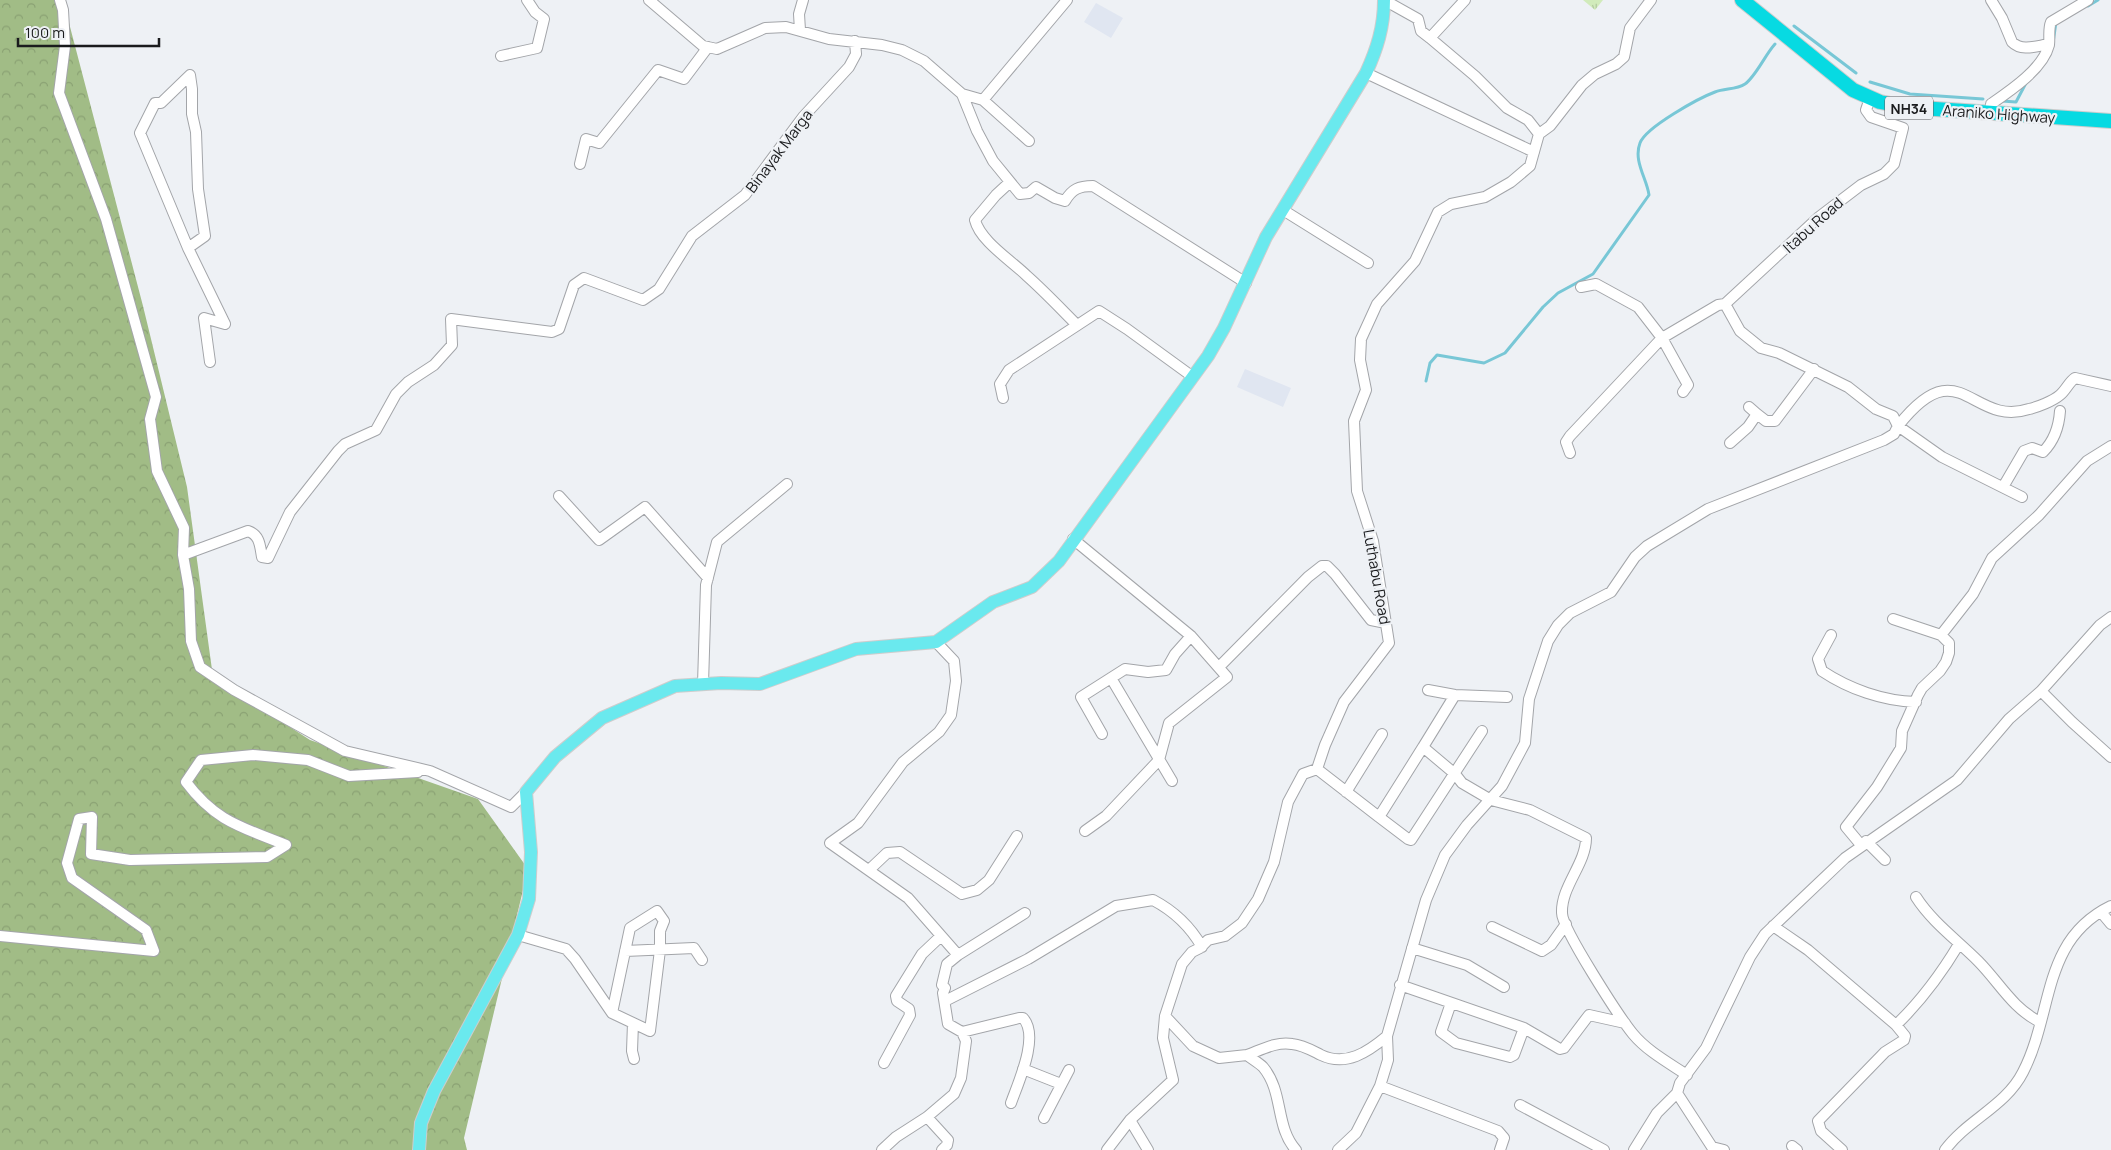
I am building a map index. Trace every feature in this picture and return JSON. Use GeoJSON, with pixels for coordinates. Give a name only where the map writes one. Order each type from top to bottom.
{"type":"FeatureCollection","features":[{"type":"Feature","properties":{"kind":"highway","name":"Araniko Highway"},"geometry":{"type":"LineString","coordinates":[[1742,0],[1853,90],[1870,98],[1906,107],[2111,121]]}},
{"type":"Feature","properties":{"kind":"main road"},"geometry":{"type":"LineString","coordinates":[[419,1150],[421,1123],[434,1091],[518,936],[530,899],[531,852],[526,792],[555,757],[602,718],[675,686],[760,684],[856,649],[936,642],[992,602],[1032,587],[1059,561],[1073,539],[1193,377],[1224,328],[1266,237],[1366,73],[1381,33],[1384,0]]}},
{"type":"Feature","properties":{"kind":"street"},"geometry":{"type":"LineString","coordinates":[[60,0],[63,10],[65,46],[59,94],[106,219],[156,397],[150,419],[157,471],[184,528],[183,555],[189,589],[191,641],[200,667],[234,690],[345,751],[430,771],[511,808],[526,792]]}},
{"type":"Feature","properties":{"kind":"street"},"geometry":{"type":"LineString","coordinates":[[500,56],[537,48],[544,20],[535,12],[527,0]]}},
{"type":"Feature","properties":{"kind":"street"},"geometry":{"type":"LineString","coordinates":[[650,0],[703,46],[717,49],[770,27],[800,30],[830,39],[855,40],[902,50],[924,61],[962,94],[983,100],[1030,141]]}},
{"type":"Feature","properties":{"kind":"street"},"geometry":{"type":"LineString","coordinates":[[800,30],[799,14],[804,0]]}},
{"type":"Feature","properties":{"kind":"street"},"geometry":{"type":"LineString","coordinates":[[983,100],[1067,0]]}},
{"type":"Feature","properties":{"kind":"street"},"geometry":{"type":"LineString","coordinates":[[1384,0],[1418,19],[1421,31],[1475,76],[1507,108],[1528,120],[1538,134],[1550,126],[1582,85],[1595,74],[1616,64],[1624,57],[1630,28],[1651,0]]}},
{"type":"Feature","properties":{"kind":"street"},"geometry":{"type":"LineString","coordinates":[[1430,38],[1465,0]]}},
{"type":"Feature","properties":{"kind":"street"},"geometry":{"type":"LineString","coordinates":[[1991,0],[1996,5],[2012,42],[2016,46],[2022,48],[2049,44]]}},
{"type":"Feature","properties":{"kind":"street"},"geometry":{"type":"LineString","coordinates":[[1991,114],[1991,104],[2020,85],[2045,54],[2049,44],[2051,22],[2088,0]]}},
{"type":"Feature","properties":{"kind":"street","name":"Binayak Marga"},"geometry":{"type":"LineString","coordinates":[[183,555],[248,531],[254,533],[259,540],[262,557],[268,558],[290,512],[338,451],[345,444],[376,430],[396,394],[408,382],[434,365],[452,345],[451,319],[552,332],[559,329],[574,285],[584,278],[644,300],[660,289],[692,236],[745,195],[803,116],[848,67],[856,54],[855,40]]}},
{"type":"Feature","properties":{"kind":"street"},"geometry":{"type":"LineString","coordinates":[[580,164],[586,139],[599,143],[658,70],[684,79],[708,47]]}},
{"type":"Feature","properties":{"kind":"street"},"geometry":{"type":"LineString","coordinates":[[1366,73],[1534,152]]}},
{"type":"Feature","properties":{"kind":"street"},"geometry":{"type":"LineString","coordinates":[[188,248],[205,236],[198,188],[196,132],[192,114],[190,75],[161,103],[155,103],[140,132],[188,248],[225,324],[204,318],[210,362]]}},
{"type":"Feature","properties":{"kind":"street"},"geometry":{"type":"LineString","coordinates":[[962,94],[984,146],[1020,194],[1029,193],[1036,187],[1055,198],[1065,201],[1071,192],[1082,186],[1093,186],[1246,283]]}},
{"type":"Feature","properties":{"kind":"street","name":"Itabu Road"},"geometry":{"type":"LineString","coordinates":[[1725,304],[1819,217],[1851,192],[1884,174],[1894,164],[1903,128],[1871,117],[1866,110],[1870,98]]}},
{"type":"Feature","properties":{"kind":"street","name":"Luthabu Road"},"geometry":{"type":"LineString","coordinates":[[1317,769],[1344,702],[1389,643],[1373,541],[1357,491],[1354,421],[1366,390],[1360,360],[1361,340],[1377,304],[1415,261],[1438,212],[1451,204],[1485,196],[1511,182],[1530,166],[1538,134]]}},
{"type":"Feature","properties":{"kind":"street"},"geometry":{"type":"LineString","coordinates":[[1010,183],[996,194],[975,220],[977,227],[986,238],[1028,276],[1076,324]]}},
{"type":"Feature","properties":{"kind":"street"},"geometry":{"type":"LineString","coordinates":[[1283,210],[1368,263]]}},
{"type":"Feature","properties":{"kind":"street"},"geometry":{"type":"LineString","coordinates":[[1581,287],[1596,284],[1638,307],[1662,338],[1688,386],[1683,392]]}},
{"type":"Feature","properties":{"kind":"street"},"geometry":{"type":"LineString","coordinates":[[1570,453],[1566,442],[1570,436],[1662,338],[1718,305],[1725,304],[1740,331],[1761,348],[1779,353],[1848,386],[1876,409],[1893,416],[1898,426],[1942,457],[2022,496]]}},
{"type":"Feature","properties":{"kind":"street"},"geometry":{"type":"LineString","coordinates":[[1002,398],[1000,384],[1009,370],[1076,324],[1099,311],[1128,329],[1193,377]]}},
{"type":"Feature","properties":{"kind":"street"},"geometry":{"type":"LineString","coordinates":[[1730,443],[1748,428],[1753,411],[1766,421],[1775,421],[1814,369]]}},
{"type":"Feature","properties":{"kind":"street"},"geometry":{"type":"LineString","coordinates":[[1338,1150],[1356,1133],[1380,1086],[1388,1060],[1387,1036],[1400,985],[1426,900],[1445,855],[1467,825],[1491,800],[1525,743],[1529,699],[1548,641],[1558,625],[1570,613],[1611,592],[1635,557],[1647,546],[1708,509],[1884,440],[1894,434],[1910,410],[1938,391],[1951,390],[2007,412],[2027,410],[2059,396],[2075,378],[2111,386]]}},
{"type":"Feature","properties":{"kind":"street"},"geometry":{"type":"LineString","coordinates":[[2003,487],[2024,451],[2032,448],[2043,452],[2046,449],[2059,422],[2060,411]]}},
{"type":"Feature","properties":{"kind":"street"},"geometry":{"type":"LineString","coordinates":[[1942,635],[1973,594],[1992,558],[2039,515],[2087,461],[2111,446]]}},
{"type":"Feature","properties":{"kind":"street"},"geometry":{"type":"LineString","coordinates":[[703,684],[708,578],[716,542],[787,484]]}},
{"type":"Feature","properties":{"kind":"street"},"geometry":{"type":"LineString","coordinates":[[559,496],[599,540],[645,507],[708,578]]}},
{"type":"Feature","properties":{"kind":"street"},"geometry":{"type":"LineString","coordinates":[[1073,539],[1190,636],[1227,677],[1169,723],[1159,760],[1106,816],[1084,831]]}},
{"type":"Feature","properties":{"kind":"street"},"geometry":{"type":"LineString","coordinates":[[1219,667],[1308,577],[1322,566],[1327,566],[1335,574],[1372,620],[1386,623]]}},
{"type":"Feature","properties":{"kind":"street"},"geometry":{"type":"LineString","coordinates":[[1634,1150],[1657,1113],[1677,1093],[1680,1083],[1717,1027],[1756,946],[1773,926],[1828,873],[1864,843],[1957,780],[2008,719],[2041,691],[2100,625],[2111,617]]}},
{"type":"Feature","properties":{"kind":"street"},"geometry":{"type":"LineString","coordinates":[[1885,860],[1846,827],[1877,787],[1900,748],[1902,731],[1922,688],[1940,671],[1949,653],[1949,643],[1942,635],[1893,618]]}},
{"type":"Feature","properties":{"kind":"street"},"geometry":{"type":"LineString","coordinates":[[1831,635],[1818,659],[1822,671],[1839,681],[1878,697],[1916,702]]}},
{"type":"Feature","properties":{"kind":"street"},"geometry":{"type":"LineString","coordinates":[[1102,734],[1081,697],[1125,669],[1148,672],[1166,670],[1175,654],[1190,636]]}},
{"type":"Feature","properties":{"kind":"street"},"geometry":{"type":"LineString","coordinates":[[936,642],[954,661],[956,681],[951,715],[939,732],[903,762],[858,823],[830,844],[908,898],[958,954]]}},
{"type":"Feature","properties":{"kind":"street"},"geometry":{"type":"LineString","coordinates":[[1111,678],[1172,781]]}},
{"type":"Feature","properties":{"kind":"street"},"geometry":{"type":"LineString","coordinates":[[1428,690],[1455,695],[1507,698]]}},
{"type":"Feature","properties":{"kind":"street"},"geometry":{"type":"LineString","coordinates":[[2041,691],[2077,728],[2111,757]]}},
{"type":"Feature","properties":{"kind":"street"},"geometry":{"type":"LineString","coordinates":[[1379,817],[1455,695]]}},
{"type":"Feature","properties":{"kind":"street"},"geometry":{"type":"LineString","coordinates":[[1107,1150],[1130,1120],[1173,1080],[1163,1038],[1165,1016],[1182,964],[1192,952],[1202,947],[1208,940],[1225,936],[1242,923],[1258,899],[1274,862],[1288,802],[1303,774],[1317,769],[1411,840],[1482,731]]}},
{"type":"Feature","properties":{"kind":"street"},"geometry":{"type":"LineString","coordinates":[[1346,792],[1382,734]]}},
{"type":"Feature","properties":{"kind":"street"},"geometry":{"type":"LineString","coordinates":[[1423,747],[1455,774],[1462,784],[1491,800],[1530,810],[1586,838],[1586,848],[1567,890],[1562,914],[1566,924],[1580,952],[1633,1035],[1660,1057],[1687,1075]]}},
{"type":"Feature","properties":{"kind":"street"},"geometry":{"type":"LineString","coordinates":[[0,936],[154,951],[146,930],[72,878],[67,863],[79,818],[92,817],[91,854],[130,860],[267,857],[286,845],[223,820],[200,801],[186,782],[201,760],[253,755],[308,760],[349,776],[430,771]]}},
{"type":"Feature","properties":{"kind":"street"},"geometry":{"type":"LineString","coordinates":[[869,870],[887,853],[900,852],[962,894],[977,890],[989,880],[1017,836]]}},
{"type":"Feature","properties":{"kind":"street"},"geometry":{"type":"LineString","coordinates":[[1916,897],[1959,944],[1978,961],[2021,1011],[2040,1022]]}},
{"type":"Feature","properties":{"kind":"street"},"geometry":{"type":"LineString","coordinates":[[945,1001],[1028,959],[1116,906],[1153,900],[1182,920],[1193,931],[1202,947]]}},
{"type":"Feature","properties":{"kind":"street"},"geometry":{"type":"LineString","coordinates":[[1945,1150],[1962,1130],[2008,1094],[2017,1084],[2030,1056],[2060,956],[2065,946],[2079,929],[2111,906]]}},
{"type":"Feature","properties":{"kind":"street"},"geometry":{"type":"LineString","coordinates":[[518,936],[566,950],[575,959],[612,1013],[650,1031],[660,950],[660,931],[664,921],[657,911],[630,928],[612,1013]]}},
{"type":"Feature","properties":{"kind":"street"},"geometry":{"type":"LineString","coordinates":[[2101,912],[2111,924]]}},
{"type":"Feature","properties":{"kind":"street"},"geometry":{"type":"LineString","coordinates":[[882,1150],[896,1137],[927,1117],[954,1094],[961,1078],[966,1041],[962,1032],[948,1024],[943,994],[945,988],[942,984],[942,977],[947,964],[958,954],[1025,913]]}},
{"type":"Feature","properties":{"kind":"street"},"geometry":{"type":"LineString","coordinates":[[1492,928],[1542,951],[1552,945],[1566,924]]}},
{"type":"Feature","properties":{"kind":"street"},"geometry":{"type":"LineString","coordinates":[[1773,926],[1808,950],[1902,1031],[1904,1040],[1885,1052],[1818,1121],[1821,1131],[1842,1150]]}},
{"type":"Feature","properties":{"kind":"street"},"geometry":{"type":"LineString","coordinates":[[884,1063],[910,1015],[909,1009],[898,1001],[896,996],[922,954],[941,936]]}},
{"type":"Feature","properties":{"kind":"street"},"geometry":{"type":"LineString","coordinates":[[1896,1024],[1920,1000],[1942,972],[1959,944]]}},
{"type":"Feature","properties":{"kind":"street"},"geometry":{"type":"LineString","coordinates":[[625,951],[694,948],[702,960]]}},
{"type":"Feature","properties":{"kind":"street"},"geometry":{"type":"LineString","coordinates":[[1412,948],[1467,965],[1504,987]]}},
{"type":"Feature","properties":{"kind":"street"},"geometry":{"type":"LineString","coordinates":[[1400,985],[1524,1028],[1560,1049],[1564,1048],[1589,1016],[1626,1023]]}},
{"type":"Feature","properties":{"kind":"street"},"geometry":{"type":"LineString","coordinates":[[1451,1003],[1441,1032],[1456,1043],[1510,1057],[1514,1055],[1524,1028]]}},
{"type":"Feature","properties":{"kind":"street"},"geometry":{"type":"LineString","coordinates":[[1165,1016],[1193,1046],[1219,1058],[1247,1056],[1276,1045],[1291,1043],[1308,1048],[1323,1056],[1350,1059],[1368,1052],[1387,1036]]}},
{"type":"Feature","properties":{"kind":"street"},"geometry":{"type":"LineString","coordinates":[[962,1032],[1023,1018],[1028,1023],[1029,1032],[1024,1069],[1011,1103]]}},
{"type":"Feature","properties":{"kind":"street"},"geometry":{"type":"LineString","coordinates":[[633,1023],[632,1051],[634,1059]]}},
{"type":"Feature","properties":{"kind":"street"},"geometry":{"type":"LineString","coordinates":[[1247,1056],[1263,1067],[1275,1090],[1284,1131],[1296,1150]]}},
{"type":"Feature","properties":{"kind":"street"},"geometry":{"type":"LineString","coordinates":[[1024,1069],[1062,1084]]}},
{"type":"Feature","properties":{"kind":"street"},"geometry":{"type":"LineString","coordinates":[[1044,1118],[1069,1070]]}},
{"type":"Feature","properties":{"kind":"street"},"geometry":{"type":"LineString","coordinates":[[1380,1086],[1498,1131],[1504,1138],[1500,1150]]}},
{"type":"Feature","properties":{"kind":"street"},"geometry":{"type":"LineString","coordinates":[[1677,1093],[1713,1148],[1724,1150]]}},
{"type":"Feature","properties":{"kind":"street"},"geometry":{"type":"LineString","coordinates":[[1520,1105],[1604,1150]]}},
{"type":"Feature","properties":{"kind":"street"},"geometry":{"type":"LineString","coordinates":[[927,1117],[948,1140],[942,1150]]}},
{"type":"Feature","properties":{"kind":"street"},"geometry":{"type":"LineString","coordinates":[[1130,1120],[1148,1150]]}},
{"type":"Feature","properties":{"kind":"shaded area"},"geometry":{"type":"Polygon","coordinates":[[[1096,3],[1123,18],[1111,38],[1084,22],[1096,3]]]}},
{"type":"Feature","properties":{"kind":"shaded area"},"geometry":{"type":"Polygon","coordinates":[[[1245,369],[1291,388],[1283,407],[1237,387],[1245,369]]]}},
{"type":"Feature","properties":{"kind":"green space"},"geometry":{"type":"Polygon","coordinates":[[[0,0],[63,0],[143,306],[187,487],[213,677],[310,740],[478,799],[528,869],[464,1138],[467,1150],[0,1150],[0,0]]]}},
{"type":"Feature","properties":{"kind":"green space"},"geometry":{"type":"Polygon","coordinates":[[[1583,0],[1603,0],[1595,10],[1583,0]]]}},
{"type":"Feature","properties":{"kind":"waterway"},"geometry":{"type":"LineString","coordinates":[[2088,6],[2098,0]]}},
{"type":"Feature","properties":{"kind":"waterway"},"geometry":{"type":"LineString","coordinates":[[2053,43],[2056,22]]}},
{"type":"Feature","properties":{"kind":"waterway"},"geometry":{"type":"LineString","coordinates":[[1794,26],[1856,73]]}},
{"type":"Feature","properties":{"kind":"waterway"},"geometry":{"type":"LineString","coordinates":[[1426,381],[1430,363],[1437,355],[1484,363],[1505,353],[1543,307],[1558,293],[1593,274],[1649,195],[1638,156],[1640,143],[1644,136],[1662,121],[1697,100],[1715,92],[1745,84],[1753,76],[1775,44]]}},
{"type":"Feature","properties":{"kind":"waterway"},"geometry":{"type":"LineString","coordinates":[[1870,82],[1910,94],[1983,99]]}},
{"type":"Feature","properties":{"kind":"waterway"},"geometry":{"type":"LineString","coordinates":[[2002,101],[2016,102],[2026,83]]}}]}
